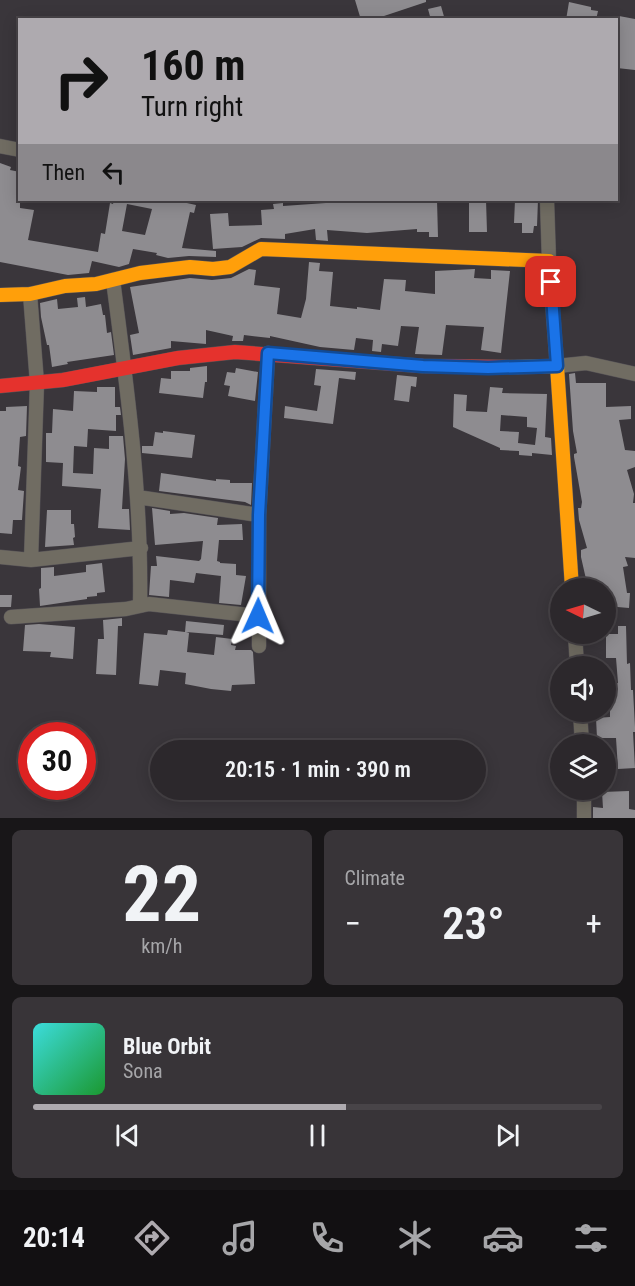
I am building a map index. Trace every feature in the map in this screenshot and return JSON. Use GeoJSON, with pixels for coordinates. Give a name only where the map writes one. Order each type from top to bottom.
{"type":"FeatureCollection","features":[{"type":"Feature","properties":{"kind":"street"},"geometry":{"type":"LineString","coordinates":[[0,146],[18,150]]}},
{"type":"Feature","properties":{"kind":"street"},"geometry":{"type":"LineString","coordinates":[[547,201],[549,261],[571,578]]}},
{"type":"Feature","properties":{"kind":"street"},"geometry":{"type":"LineString","coordinates":[[0,295],[30,294],[65,286],[96,284],[140,273],[190,267],[213,269],[230,267],[261,249],[549,261]]}},
{"type":"Feature","properties":{"kind":"street"},"geometry":{"type":"LineString","coordinates":[[113,280],[125,367],[137,497],[141,548],[140,605]]}},
{"type":"Feature","properties":{"kind":"street"},"geometry":{"type":"LineString","coordinates":[[30,294],[37,383],[31,560]]}},
{"type":"Feature","properties":{"kind":"street"},"geometry":{"type":"LineString","coordinates":[[0,386],[63,380],[178,358],[235,352],[423,366],[488,368],[586,363],[635,375]]}},
{"type":"Feature","properties":{"kind":"street"},"geometry":{"type":"LineString","coordinates":[[259,646],[259,515],[268,353]]}},
{"type":"Feature","properties":{"kind":"street"},"geometry":{"type":"LineString","coordinates":[[137,497],[259,515]]}},
{"type":"Feature","properties":{"kind":"street"},"geometry":{"type":"LineString","coordinates":[[0,557],[31,560],[141,548]]}},
{"type":"Feature","properties":{"kind":"street"},"geometry":{"type":"LineString","coordinates":[[11,617],[126,609],[140,605],[258,616]]}},
{"type":"Feature","properties":{"kind":"street"},"geometry":{"type":"LineString","coordinates":[[584,800],[584,818]]}},
{"type":"Feature","properties":{"kind":"building"},"geometry":{"type":"Polygon","coordinates":[[[355,0],[426,0],[426,2],[378,18],[360,18],[355,0]]]}},
{"type":"Feature","properties":{"kind":"building"},"geometry":{"type":"Polygon","coordinates":[[[569,2],[598,11],[596,18],[566,18],[569,2]]]}},
{"type":"Feature","properties":{"kind":"building"},"geometry":{"type":"Polygon","coordinates":[[[441,6],[444,18],[430,18],[428,9],[441,6]]]}},
{"type":"Feature","properties":{"kind":"building"},"geometry":{"type":"Polygon","coordinates":[[[619,16],[635,19],[635,70],[618,68],[619,16]]]}},
{"type":"Feature","properties":{"kind":"building"},"geometry":{"type":"Polygon","coordinates":[[[0,163],[11,167],[10,170],[18,172],[20,208],[34,210],[28,240],[98,252],[101,233],[105,234],[110,203],[113,204],[114,201],[178,201],[196,205],[194,213],[190,212],[182,248],[216,251],[216,257],[168,258],[156,255],[157,253],[133,249],[129,264],[119,267],[92,261],[89,273],[68,275],[0,262],[0,163]],[[127,204],[122,231],[145,235],[152,209],[127,204]]]}},
{"type":"Feature","properties":{"kind":"building"},"geometry":{"type":"Polygon","coordinates":[[[365,201],[437,201],[438,237],[429,237],[429,232],[417,232],[417,229],[367,233],[327,230],[328,241],[316,240],[315,229],[285,234],[285,239],[261,238],[242,247],[213,249],[210,214],[228,213],[229,226],[262,225],[261,210],[274,209],[273,204],[283,203],[283,206],[340,202],[365,203],[365,201]]]}},
{"type":"Feature","properties":{"kind":"building"},"geometry":{"type":"Polygon","coordinates":[[[469,201],[486,201],[487,232],[469,232],[469,201]]]}},
{"type":"Feature","properties":{"kind":"building"},"geometry":{"type":"Polygon","coordinates":[[[515,201],[538,201],[537,226],[534,226],[533,233],[522,233],[522,223],[514,223],[515,201]]]}},
{"type":"Feature","properties":{"kind":"building"},"geometry":{"type":"Polygon","coordinates":[[[309,262],[320,263],[319,271],[333,272],[330,306],[357,309],[357,307],[380,310],[384,279],[406,280],[405,291],[435,294],[435,271],[475,269],[474,278],[491,279],[491,270],[510,271],[501,353],[481,350],[484,327],[446,325],[442,355],[415,354],[419,327],[401,326],[398,346],[382,344],[381,352],[372,351],[373,340],[356,338],[354,350],[320,347],[270,336],[270,338],[244,335],[243,341],[232,341],[233,336],[206,330],[206,344],[171,341],[171,348],[133,355],[130,335],[139,333],[130,287],[190,278],[212,280],[231,278],[249,269],[256,270],[254,285],[280,288],[277,314],[301,318],[306,299],[309,262]]]}},
{"type":"Feature","properties":{"kind":"building"},"geometry":{"type":"Polygon","coordinates":[[[85,297],[86,307],[101,304],[107,333],[111,332],[114,355],[67,362],[68,364],[52,367],[40,303],[57,299],[58,309],[78,307],[77,298],[85,297]]]}},
{"type":"Feature","properties":{"kind":"building"},"geometry":{"type":"Polygon","coordinates":[[[207,366],[207,382],[205,382],[203,398],[159,393],[161,378],[171,379],[171,371],[190,371],[190,368],[207,366]]]}},
{"type":"Feature","properties":{"kind":"building"},"geometry":{"type":"Polygon","coordinates":[[[236,368],[258,372],[255,401],[228,396],[230,386],[224,385],[227,372],[235,373],[236,368]]]}},
{"type":"Feature","properties":{"kind":"building"},"geometry":{"type":"Polygon","coordinates":[[[316,369],[356,372],[355,380],[339,378],[333,424],[284,418],[285,406],[317,411],[321,386],[314,385],[316,369]]]}},
{"type":"Feature","properties":{"kind":"building"},"geometry":{"type":"Polygon","coordinates":[[[575,373],[576,383],[606,383],[606,407],[631,406],[631,419],[619,420],[625,450],[635,451],[635,467],[627,470],[634,494],[633,503],[635,503],[635,558],[625,557],[628,566],[623,567],[627,593],[630,593],[629,608],[616,607],[616,578],[586,578],[581,550],[587,548],[579,520],[578,508],[581,508],[582,502],[574,457],[577,453],[569,374],[575,373]]]}},
{"type":"Feature","properties":{"kind":"building"},"geometry":{"type":"Polygon","coordinates":[[[397,375],[417,377],[416,387],[411,386],[409,402],[394,400],[397,375]]]}},
{"type":"Feature","properties":{"kind":"building"},"geometry":{"type":"Polygon","coordinates":[[[97,387],[115,387],[115,407],[120,407],[121,415],[116,415],[116,431],[88,429],[87,447],[74,446],[73,473],[93,474],[94,448],[109,449],[109,436],[123,436],[125,459],[122,509],[129,509],[130,530],[98,528],[101,489],[62,486],[63,463],[46,462],[46,433],[52,433],[53,409],[73,411],[74,391],[97,392],[97,387]]]}},
{"type":"Feature","properties":{"kind":"building"},"geometry":{"type":"Polygon","coordinates":[[[490,387],[503,388],[502,393],[547,394],[545,437],[551,438],[552,455],[532,453],[532,456],[519,455],[519,451],[500,450],[453,427],[454,394],[467,395],[466,411],[487,412],[490,387]],[[501,415],[500,431],[519,432],[518,443],[535,445],[537,428],[527,427],[527,417],[501,415]]]}},
{"type":"Feature","properties":{"kind":"building"},"geometry":{"type":"Polygon","coordinates":[[[27,406],[26,436],[20,437],[18,466],[21,467],[18,490],[24,491],[22,520],[13,520],[12,534],[0,533],[0,411],[6,411],[6,407],[27,406]]]}},
{"type":"Feature","properties":{"kind":"building"},"geometry":{"type":"Polygon","coordinates":[[[163,431],[195,435],[192,458],[142,453],[142,446],[153,446],[155,432],[163,433],[163,431]]]}},
{"type":"Feature","properties":{"kind":"building"},"geometry":{"type":"Polygon","coordinates":[[[161,473],[216,481],[216,479],[230,480],[230,483],[252,483],[251,505],[245,502],[159,491],[161,473]]]}},
{"type":"Feature","properties":{"kind":"building"},"geometry":{"type":"Polygon","coordinates":[[[152,508],[170,511],[170,514],[184,513],[218,518],[217,525],[242,524],[243,540],[219,540],[217,561],[236,564],[236,575],[246,576],[241,605],[219,603],[221,576],[196,573],[194,583],[170,580],[169,597],[149,595],[151,566],[157,566],[156,556],[199,561],[203,541],[155,545],[152,508]]]}},
{"type":"Feature","properties":{"kind":"building"},"geometry":{"type":"Polygon","coordinates":[[[47,510],[71,510],[74,545],[45,547],[47,510]]]}},
{"type":"Feature","properties":{"kind":"building"},"geometry":{"type":"Polygon","coordinates":[[[102,563],[105,592],[97,593],[97,596],[87,597],[87,599],[40,606],[41,568],[54,567],[54,576],[86,572],[86,565],[102,563]]]}},
{"type":"Feature","properties":{"kind":"building"},"geometry":{"type":"Polygon","coordinates":[[[0,595],[12,595],[11,607],[0,607],[0,595]]]}},
{"type":"Feature","properties":{"kind":"building"},"geometry":{"type":"Polygon","coordinates":[[[122,618],[122,626],[118,626],[116,675],[96,674],[98,639],[104,639],[103,620],[122,618]]]}},
{"type":"Feature","properties":{"kind":"building"},"geometry":{"type":"Polygon","coordinates":[[[186,621],[224,625],[223,635],[186,632],[189,633],[187,652],[214,655],[216,637],[232,639],[231,645],[236,646],[235,650],[253,652],[255,684],[232,685],[231,691],[211,689],[185,684],[186,673],[160,670],[158,686],[139,684],[144,633],[167,635],[168,630],[185,632],[186,621]]]}},
{"type":"Feature","properties":{"kind":"building"},"geometry":{"type":"Polygon","coordinates":[[[25,625],[75,627],[73,659],[50,657],[51,652],[23,651],[25,625]]]}},
{"type":"Feature","properties":{"kind":"building"},"geometry":{"type":"Polygon","coordinates":[[[618,626],[626,626],[627,664],[630,663],[631,690],[633,690],[635,768],[618,769],[616,734],[597,734],[596,722],[616,722],[616,683],[618,683],[616,656],[606,656],[606,644],[616,644],[616,634],[618,634],[618,626]]]}},
{"type":"Feature","properties":{"kind":"building"},"geometry":{"type":"Polygon","coordinates":[[[616,791],[629,791],[629,809],[635,810],[635,818],[593,818],[593,807],[603,808],[602,800],[616,800],[616,791]]]}},
{"type":"Feature","properties":{"kind":"traffic: slow"},"geometry":{"type":"LineString","coordinates":[[0,295],[30,294],[65,286],[96,284],[140,273],[190,267],[213,269],[230,267],[261,249],[549,261]]}},
{"type":"Feature","properties":{"kind":"traffic: slow"},"geometry":{"type":"LineString","coordinates":[[518,367],[557,366],[571,578]]}},
{"type":"Feature","properties":{"kind":"traffic: jam"},"geometry":{"type":"LineString","coordinates":[[0,386],[63,380],[178,358],[235,352],[423,366],[518,367]]}},
{"type":"Feature","properties":{"kind":"route"},"geometry":{"type":"LineString","coordinates":[[258,616],[259,515],[268,353],[423,366],[488,368],[557,366],[551,282]]}}]}
